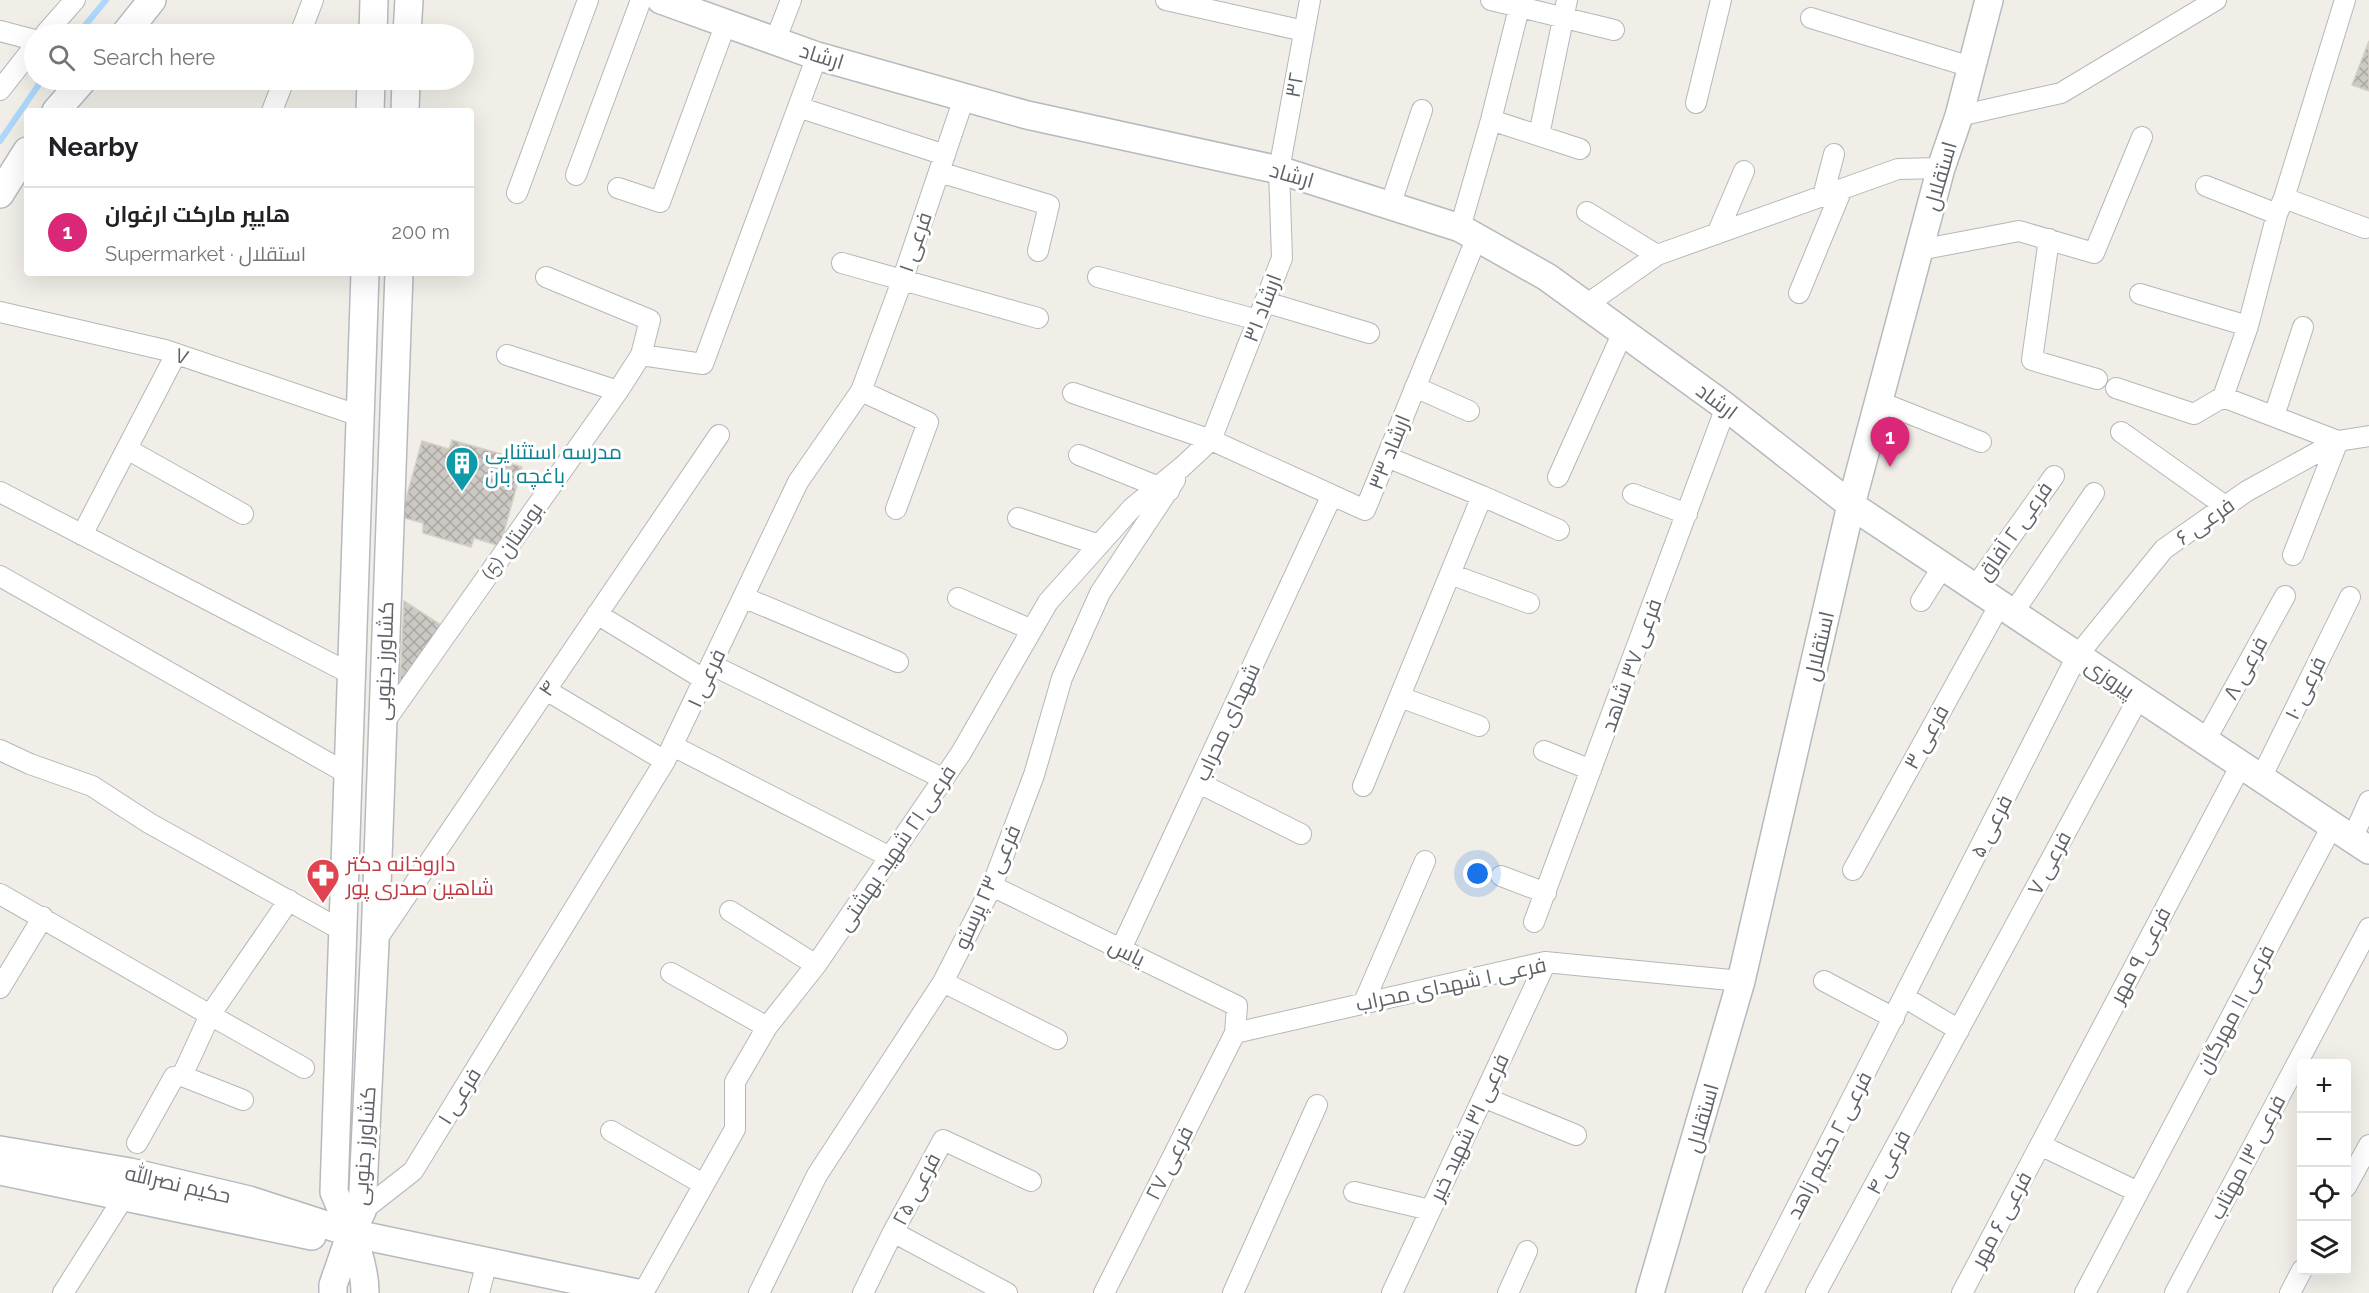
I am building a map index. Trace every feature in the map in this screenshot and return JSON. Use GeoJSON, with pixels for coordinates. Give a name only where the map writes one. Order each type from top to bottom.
{"type":"FeatureCollection","features":[{"type":"Feature","properties":{"kind":"street"},"geometry":{"type":"LineString","coordinates":[[54,24],[75,0]]}},
{"type":"Feature","properties":{"kind":"street"},"geometry":{"type":"LineString","coordinates":[[133,24],[152,0]]}},
{"type":"Feature","properties":{"kind":"street"},"geometry":{"type":"LineString","coordinates":[[304,24],[313,0]]}},
{"type":"Feature","properties":{"kind":"street"},"geometry":{"type":"LineString","coordinates":[[373,24],[374,0]]}},
{"type":"Feature","properties":{"kind":"street"},"geometry":{"type":"LineString","coordinates":[[408,24],[409,0]]}},
{"type":"Feature","properties":{"kind":"street"},"geometry":{"type":"LineString","coordinates":[[517,193],[588,0]]}},
{"type":"Feature","properties":{"kind":"street"},"geometry":{"type":"LineString","coordinates":[[576,175],[641,0]]}},
{"type":"Feature","properties":{"kind":"street","name":"ارشاد"},"geometry":{"type":"LineString","coordinates":[[661,0],[817,56],[1027,115],[1279,170],[1468,233],[1547,277],[1726,407],[1851,505]]}},
{"type":"Feature","properties":{"kind":"street"},"geometry":{"type":"LineString","coordinates":[[774,41],[791,0]]}},
{"type":"Feature","properties":{"kind":"street"},"geometry":{"type":"LineString","coordinates":[[1166,0],[1304,31]]}},
{"type":"Feature","properties":{"kind":"street","name":"۳۲"},"geometry":{"type":"LineString","coordinates":[[1279,170],[1310,0]]}},
{"type":"Feature","properties":{"kind":"street"},"geometry":{"type":"LineString","coordinates":[[1491,0],[1565,9],[1614,30]]}},
{"type":"Feature","properties":{"kind":"street"},"geometry":{"type":"LineString","coordinates":[[1696,103],[1721,0]]}},
{"type":"Feature","properties":{"kind":"street","name":"استقلال"},"geometry":{"type":"LineString","coordinates":[[1650,1293],[1740,981],[1851,505],[1941,168],[1959,116],[1989,0]]}},
{"type":"Feature","properties":{"kind":"street"},"geometry":{"type":"LineString","coordinates":[[1959,116],[2061,93],[2216,0]]}},
{"type":"Feature","properties":{"kind":"street"},"geometry":{"type":"LineString","coordinates":[[2116,388],[2194,414],[2223,397],[2248,326],[2280,206],[2345,0]]}},
{"type":"Feature","properties":{"kind":"street","name":"ارشاد ۳۳"},"geometry":{"type":"LineString","coordinates":[[1073,393],[1210,440],[1365,510],[1415,387],[1468,233],[1491,120],[1520,4]]}},
{"type":"Feature","properties":{"kind":"street"},"geometry":{"type":"LineString","coordinates":[[1539,135],[1565,9]]}},
{"type":"Feature","properties":{"kind":"street"},"geometry":{"type":"LineString","coordinates":[[1811,18],[1971,67]]}},
{"type":"Feature","properties":{"kind":"street"},"geometry":{"type":"LineString","coordinates":[[618,188],[660,202],[726,23]]}},
{"type":"Feature","properties":{"kind":"street"},"geometry":{"type":"LineString","coordinates":[[0,31],[24,37]]}},
{"type":"Feature","properties":{"kind":"street"},"geometry":{"type":"LineString","coordinates":[[641,355],[703,364],[817,56]]}},
{"type":"Feature","properties":{"kind":"street"},"geometry":{"type":"LineString","coordinates":[[0,90],[24,60]]}},
{"type":"Feature","properties":{"kind":"street"},"geometry":{"type":"LineString","coordinates":[[61,108],[75,90]]}},
{"type":"Feature","properties":{"kind":"street"},"geometry":{"type":"LineString","coordinates":[[273,108],[280,90]]}},
{"type":"Feature","properties":{"kind":"street"},"geometry":{"type":"LineString","coordinates":[[370,108],[371,90]]}},
{"type":"Feature","properties":{"kind":"street"},"geometry":{"type":"LineString","coordinates":[[405,108],[406,90]]}},
{"type":"Feature","properties":{"kind":"street","name":"فرعی ۱"},"geometry":{"type":"LineString","coordinates":[[357,1222],[413,1171],[669,754],[798,482],[861,391],[902,280],[964,98]]}},
{"type":"Feature","properties":{"kind":"street"},"geometry":{"type":"LineString","coordinates":[[798,107],[1049,205],[1038,250]]}},
{"type":"Feature","properties":{"kind":"street"},"geometry":{"type":"LineString","coordinates":[[1390,206],[1422,110]]}},
{"type":"Feature","properties":{"kind":"street"},"geometry":{"type":"LineString","coordinates":[[1491,120],[1580,149]]}},
{"type":"Feature","properties":{"kind":"street"},"geometry":{"type":"LineString","coordinates":[[1919,250],[2019,231],[2094,253],[2142,137]]}},
{"type":"Feature","properties":{"kind":"street"},"geometry":{"type":"LineString","coordinates":[[1823,196],[1834,154]]}},
{"type":"Feature","properties":{"kind":"street"},"geometry":{"type":"LineString","coordinates":[[13,183],[24,158]]}},
{"type":"Feature","properties":{"kind":"street"},"geometry":{"type":"LineString","coordinates":[[1586,305],[1657,255],[1898,169],[1941,168]]}},
{"type":"Feature","properties":{"kind":"street","name":"ارشاد ۳۱"},"geometry":{"type":"LineString","coordinates":[[1210,440],[1282,258],[1279,170]]}},
{"type":"Feature","properties":{"kind":"street"},"geometry":{"type":"LineString","coordinates":[[1717,234],[1744,171]]}},
{"type":"Feature","properties":{"kind":"street"},"geometry":{"type":"LineString","coordinates":[[2206,186],[2366,228]]}},
{"type":"Feature","properties":{"kind":"street"},"geometry":{"type":"LineString","coordinates":[[1799,293],[1842,189]]}},
{"type":"Feature","properties":{"kind":"street"},"geometry":{"type":"LineString","coordinates":[[1587,212],[1657,255]]}},
{"type":"Feature","properties":{"kind":"street"},"geometry":{"type":"LineString","coordinates":[[2049,240],[2032,360],[2097,379]]}},
{"type":"Feature","properties":{"kind":"street"},"geometry":{"type":"LineString","coordinates":[[842,262],[1038,318]]}},
{"type":"Feature","properties":{"kind":"street","name":"کشاورز جنوبی"},"geometry":{"type":"LineString","coordinates":[[357,1222],[334,1192],[365,276]]}},
{"type":"Feature","properties":{"kind":"street","name":"کشاورز جنوبی"},"geometry":{"type":"LineString","coordinates":[[357,1222],[375,942],[399,276]]}},
{"type":"Feature","properties":{"kind":"street","name":"بوستان (5)"},"geometry":{"type":"LineString","coordinates":[[381,726],[618,392],[641,355],[650,320],[546,277]]}},
{"type":"Feature","properties":{"kind":"street"},"geometry":{"type":"LineString","coordinates":[[1098,277],[1369,333]]}},
{"type":"Feature","properties":{"kind":"street"},"geometry":{"type":"LineString","coordinates":[[2140,294],[2248,326]]}},
{"type":"Feature","properties":{"kind":"street","name":"۷"},"geometry":{"type":"LineString","coordinates":[[0,312],[176,354],[360,416]]}},
{"type":"Feature","properties":{"kind":"street"},"geometry":{"type":"LineString","coordinates":[[2274,416],[2303,327]]}},
{"type":"Feature","properties":{"kind":"street"},"geometry":{"type":"LineString","coordinates":[[1558,477],[1623,332]]}},
{"type":"Feature","properties":{"kind":"street"},"geometry":{"type":"LineString","coordinates":[[82,536],[176,354]]}},
{"type":"Feature","properties":{"kind":"street"},"geometry":{"type":"LineString","coordinates":[[507,355],[618,392]]}},
{"type":"Feature","properties":{"kind":"street"},"geometry":{"type":"LineString","coordinates":[[1415,387],[1469,411]]}},
{"type":"Feature","properties":{"kind":"street"},"geometry":{"type":"LineString","coordinates":[[861,391],[928,422],[896,509]]}},
{"type":"Feature","properties":{"kind":"street"},"geometry":{"type":"LineString","coordinates":[[2223,397],[2338,441],[2294,555]]}},
{"type":"Feature","properties":{"kind":"street"},"geometry":{"type":"LineString","coordinates":[[1880,402],[1981,442]]}},
{"type":"Feature","properties":{"kind":"street","name":"فرعی ۳۷ شاهد"},"geometry":{"type":"LineString","coordinates":[[1534,922],[1726,407]]}},
{"type":"Feature","properties":{"kind":"street"},"geometry":{"type":"LineString","coordinates":[[2121,432],[2225,506]]}},
{"type":"Feature","properties":{"kind":"street","name":"۴"},"geometry":{"type":"LineString","coordinates":[[375,942],[719,435]]}},
{"type":"Feature","properties":{"kind":"street","name":"فرعی ۶"},"geometry":{"type":"LineString","coordinates":[[2077,656],[2164,549],[2247,491],[2338,441],[2369,436]]}},
{"type":"Feature","properties":{"kind":"street","name":"فرعی ۲۱ شهید بهشتی"},"geometry":{"type":"LineString","coordinates":[[643,1293],[735,1129],[735,1082],[767,1027],[816,964],[944,779],[1048,602],[1132,508],[1164,489],[1182,467],[1210,440]]}},
{"type":"Feature","properties":{"kind":"street"},"geometry":{"type":"LineString","coordinates":[[127,449],[243,514]]}},
{"type":"Feature","properties":{"kind":"street"},"geometry":{"type":"LineString","coordinates":[[1079,455],[1164,489]]}},
{"type":"Feature","properties":{"kind":"street"},"geometry":{"type":"LineString","coordinates":[[1387,457],[1559,530]]}},
{"type":"Feature","properties":{"kind":"street","name":"فرعی ۲ آفاق"},"geometry":{"type":"LineString","coordinates":[[1975,587],[2054,476]]}},
{"type":"Feature","properties":{"kind":"street","name":"فرعی ۲۳ پرستو"},"geometry":{"type":"LineString","coordinates":[[759,1293],[817,1175],[943,982],[992,886],[1034,775],[1062,678],[1100,592],[1164,489]]}},
{"type":"Feature","properties":{"kind":"street"},"geometry":{"type":"LineString","coordinates":[[0,492],[351,674]]}},
{"type":"Feature","properties":{"kind":"street","name":"فرعی ۳"},"geometry":{"type":"LineString","coordinates":[[1853,870],[2006,608],[2094,493]]}},
{"type":"Feature","properties":{"kind":"street"},"geometry":{"type":"LineString","coordinates":[[1633,494],[1687,514]]}},
{"type":"Feature","properties":{"kind":"street","name":"شهدای محراب"},"geometry":{"type":"LineString","coordinates":[[1121,949],[1332,495]]}},
{"type":"Feature","properties":{"kind":"street"},"geometry":{"type":"LineString","coordinates":[[1363,786],[1482,496]]}},
{"type":"Feature","properties":{"kind":"street","name":"پیروزی"},"geometry":{"type":"LineString","coordinates":[[1851,505],[2351,838]]}},
{"type":"Feature","properties":{"kind":"street"},"geometry":{"type":"LineString","coordinates":[[1018,518],[1099,545]]}},
{"type":"Feature","properties":{"kind":"street"},"geometry":{"type":"LineString","coordinates":[[356,545],[389,542]]}},
{"type":"Feature","properties":{"kind":"street"},"geometry":{"type":"LineString","coordinates":[[1921,601],[1943,566]]}},
{"type":"Feature","properties":{"kind":"street"},"geometry":{"type":"LineString","coordinates":[[1450,574],[1529,603]]}},
{"type":"Feature","properties":{"kind":"street"},"geometry":{"type":"LineString","coordinates":[[0,576],[348,774]]}},
{"type":"Feature","properties":{"kind":"street","name":"فرعی ۸"},"geometry":{"type":"LineString","coordinates":[[2205,741],[2285,596]]}},
{"type":"Feature","properties":{"kind":"street"},"geometry":{"type":"LineString","coordinates":[[743,597],[898,662]]}},
{"type":"Feature","properties":{"kind":"street","name":"فرعی ۱۰"},"geometry":{"type":"LineString","coordinates":[[2251,772],[2350,597]]}},
{"type":"Feature","properties":{"kind":"street"},"geometry":{"type":"LineString","coordinates":[[958,598],[1032,630]]}},
{"type":"Feature","properties":{"kind":"street"},"geometry":{"type":"LineString","coordinates":[[597,614],[708,672],[944,779]]}},
{"type":"Feature","properties":{"kind":"street","name":"فرعی ۵"},"geometry":{"type":"LineString","coordinates":[[1904,997],[2077,656]]}},
{"type":"Feature","properties":{"kind":"street"},"geometry":{"type":"LineString","coordinates":[[546,690],[669,754],[890,857]]}},
{"type":"Feature","properties":{"kind":"street"},"geometry":{"type":"LineString","coordinates":[[1400,697],[1479,726]]}},
{"type":"Feature","properties":{"kind":"street","name":"فرعی ۷"},"geometry":{"type":"LineString","coordinates":[[1959,1030],[2139,697]]}},
{"type":"Feature","properties":{"kind":"street"},"geometry":{"type":"LineString","coordinates":[[0,750],[30,764],[92,786],[149,823],[343,931]]}},
{"type":"Feature","properties":{"kind":"street"},"geometry":{"type":"LineString","coordinates":[[1544,751],[1591,770]]}},
{"type":"Feature","properties":{"kind":"street","name":"فرعی ۹ مهر"},"geometry":{"type":"LineString","coordinates":[[2040,1145],[2251,772]]}},
{"type":"Feature","properties":{"kind":"street"},"geometry":{"type":"LineString","coordinates":[[1199,783],[1301,834]]}},
{"type":"Feature","properties":{"kind":"street","name":"فرعی ۱۱ مهرگان"},"geometry":{"type":"LineString","coordinates":[[2085,1293],[2138,1192],[2351,838],[2369,801]]}},
{"type":"Feature","properties":{"kind":"street"},"geometry":{"type":"LineString","coordinates":[[1364,1002],[1425,861]]}},
{"type":"Feature","properties":{"kind":"street"},"geometry":{"type":"LineString","coordinates":[[1501,876],[1546,893]]}},
{"type":"Feature","properties":{"kind":"street","name":"یاس"},"geometry":{"type":"LineString","coordinates":[[992,886],[1237,1006],[1235,1033]]}},
{"type":"Feature","properties":{"kind":"street"},"geometry":{"type":"LineString","coordinates":[[0,894],[304,1068]]}},
{"type":"Feature","properties":{"kind":"street"},"geometry":{"type":"LineString","coordinates":[[182,1076],[210,1015],[289,900]]}},
{"type":"Feature","properties":{"kind":"street"},"geometry":{"type":"LineString","coordinates":[[730,911],[816,964]]}},
{"type":"Feature","properties":{"kind":"street"},"geometry":{"type":"LineString","coordinates":[[0,988],[43,917]]}},
{"type":"Feature","properties":{"kind":"street","name":"فرعی ۱۳ مهتاب"},"geometry":{"type":"LineString","coordinates":[[2175,1293],[2369,928]]}},
{"type":"Feature","properties":{"kind":"street","name":"فرعی ۱ شهدای محراب"},"geometry":{"type":"LineString","coordinates":[[1235,1033],[1546,962],[1740,981]]}},
{"type":"Feature","properties":{"kind":"street","name":"فرعی ۳۱ شهید خیر"},"geometry":{"type":"LineString","coordinates":[[1392,1293],[1546,962]]}},
{"type":"Feature","properties":{"kind":"street"},"geometry":{"type":"LineString","coordinates":[[671,973],[767,1027]]}},
{"type":"Feature","properties":{"kind":"street"},"geometry":{"type":"LineString","coordinates":[[1824,981],[1894,1018]]}},
{"type":"Feature","properties":{"kind":"street"},"geometry":{"type":"LineString","coordinates":[[943,982],[1057,1039]]}},
{"type":"Feature","properties":{"kind":"street"},"geometry":{"type":"LineString","coordinates":[[1904,997],[1959,1030]]}},
{"type":"Feature","properties":{"kind":"street","name":"فرعی ۲ حکیم زاهد"},"geometry":{"type":"LineString","coordinates":[[1753,1293],[1904,997]]}},
{"type":"Feature","properties":{"kind":"street","name":"فرعی ۴"},"geometry":{"type":"LineString","coordinates":[[1816,1293],[1959,1030]]}},
{"type":"Feature","properties":{"kind":"street","name":"فرعی ۲۷"},"geometry":{"type":"LineString","coordinates":[[1104,1293],[1235,1033]]}},
{"type":"Feature","properties":{"kind":"street"},"geometry":{"type":"LineString","coordinates":[[137,1143],[174,1077],[182,1076],[243,1100]]}},
{"type":"Feature","properties":{"kind":"street"},"geometry":{"type":"LineString","coordinates":[[1483,1097],[1576,1135]]}},
{"type":"Feature","properties":{"kind":"street"},"geometry":{"type":"LineString","coordinates":[[1233,1293],[1317,1105]]}},
{"type":"Feature","properties":{"kind":"street"},"geometry":{"type":"LineString","coordinates":[[611,1131],[703,1184]]}},
{"type":"Feature","properties":{"kind":"street","name":"فرعی ۲۵"},"geometry":{"type":"LineString","coordinates":[[863,1293],[943,1140],[1031,1181]]}},
{"type":"Feature","properties":{"kind":"street"},"geometry":{"type":"LineString","coordinates":[[2040,1145],[2138,1192]]}},
{"type":"Feature","properties":{"kind":"street","name":"فرعی ۶ مهر"},"geometry":{"type":"LineString","coordinates":[[1962,1293],[2040,1145]]}},
{"type":"Feature","properties":{"kind":"street"},"geometry":{"type":"LineString","coordinates":[[2351,1178],[2369,1145]]}},
{"type":"Feature","properties":{"kind":"street","name":"حکیم نصرالله"},"geometry":{"type":"LineString","coordinates":[[0,1150],[325,1239],[357,1222],[488,1262],[637,1293]]}},
{"type":"Feature","properties":{"kind":"street","name":"حکیم نصرالله"},"geometry":{"type":"LineString","coordinates":[[0,1171],[127,1184]]}},
{"type":"Feature","properties":{"kind":"street"},"geometry":{"type":"LineString","coordinates":[[63,1293],[127,1184]]}},
{"type":"Feature","properties":{"kind":"street"},"geometry":{"type":"LineString","coordinates":[[1354,1192],[1430,1209]]}},
{"type":"Feature","properties":{"kind":"street"},"geometry":{"type":"LineString","coordinates":[[332,1290],[357,1222]]}},
{"type":"Feature","properties":{"kind":"street"},"geometry":{"type":"LineString","coordinates":[[357,1222],[364,1293]]}},
{"type":"Feature","properties":{"kind":"street"},"geometry":{"type":"LineString","coordinates":[[893,1232],[1007,1293]]}},
{"type":"Feature","properties":{"kind":"street"},"geometry":{"type":"LineString","coordinates":[[1508,1293],[1527,1251]]}},
{"type":"Feature","properties":{"kind":"street"},"geometry":{"type":"LineString","coordinates":[[479,1293],[488,1262]]}},
{"type":"Feature","properties":{"kind":"street"},"geometry":{"type":"LineString","coordinates":[[2290,1293],[2299,1275]]}},
{"type":"Feature","properties":{"kind":"building"},"geometry":{"type":"Polygon","coordinates":[[[2369,41],[2369,91],[2352,85],[2369,41]]]}},
{"type":"Feature","properties":{"kind":"building","name":"مدرسه استثنایی باغچه بان"},"geometry":{"type":"Polygon","coordinates":[[[452,440],[508,456],[506,462],[522,467],[500,546],[474,538],[471,547],[423,533],[423,523],[401,517],[422,441],[449,449],[452,440]]]}},
{"type":"Feature","properties":{"kind":"building"},"geometry":{"type":"Polygon","coordinates":[[[404,601],[444,627],[400,683],[404,601]]]}},
{"type":"Feature","properties":{"kind":"waterway"},"geometry":{"type":"LineString","coordinates":[[86,24],[106,0]]}},
{"type":"Feature","properties":{"kind":"waterway"},"geometry":{"type":"LineString","coordinates":[[0,141],[35,90]]}},
{"type":"Feature","properties":{"kind":"place","name":"هایپر مارکت ارغوان"},"geometry":{"type":"Point","coordinates":[1890,467]}},
{"type":"Feature","properties":{"kind":"place","name":"مدرسه استثنایی باغچه بان"},"geometry":{"type":"Point","coordinates":[462,492]}},
{"type":"Feature","properties":{"kind":"place","name":"داروخانه دکتر شاهین صدری پور"},"geometry":{"type":"Point","coordinates":[323,904]}}]}
